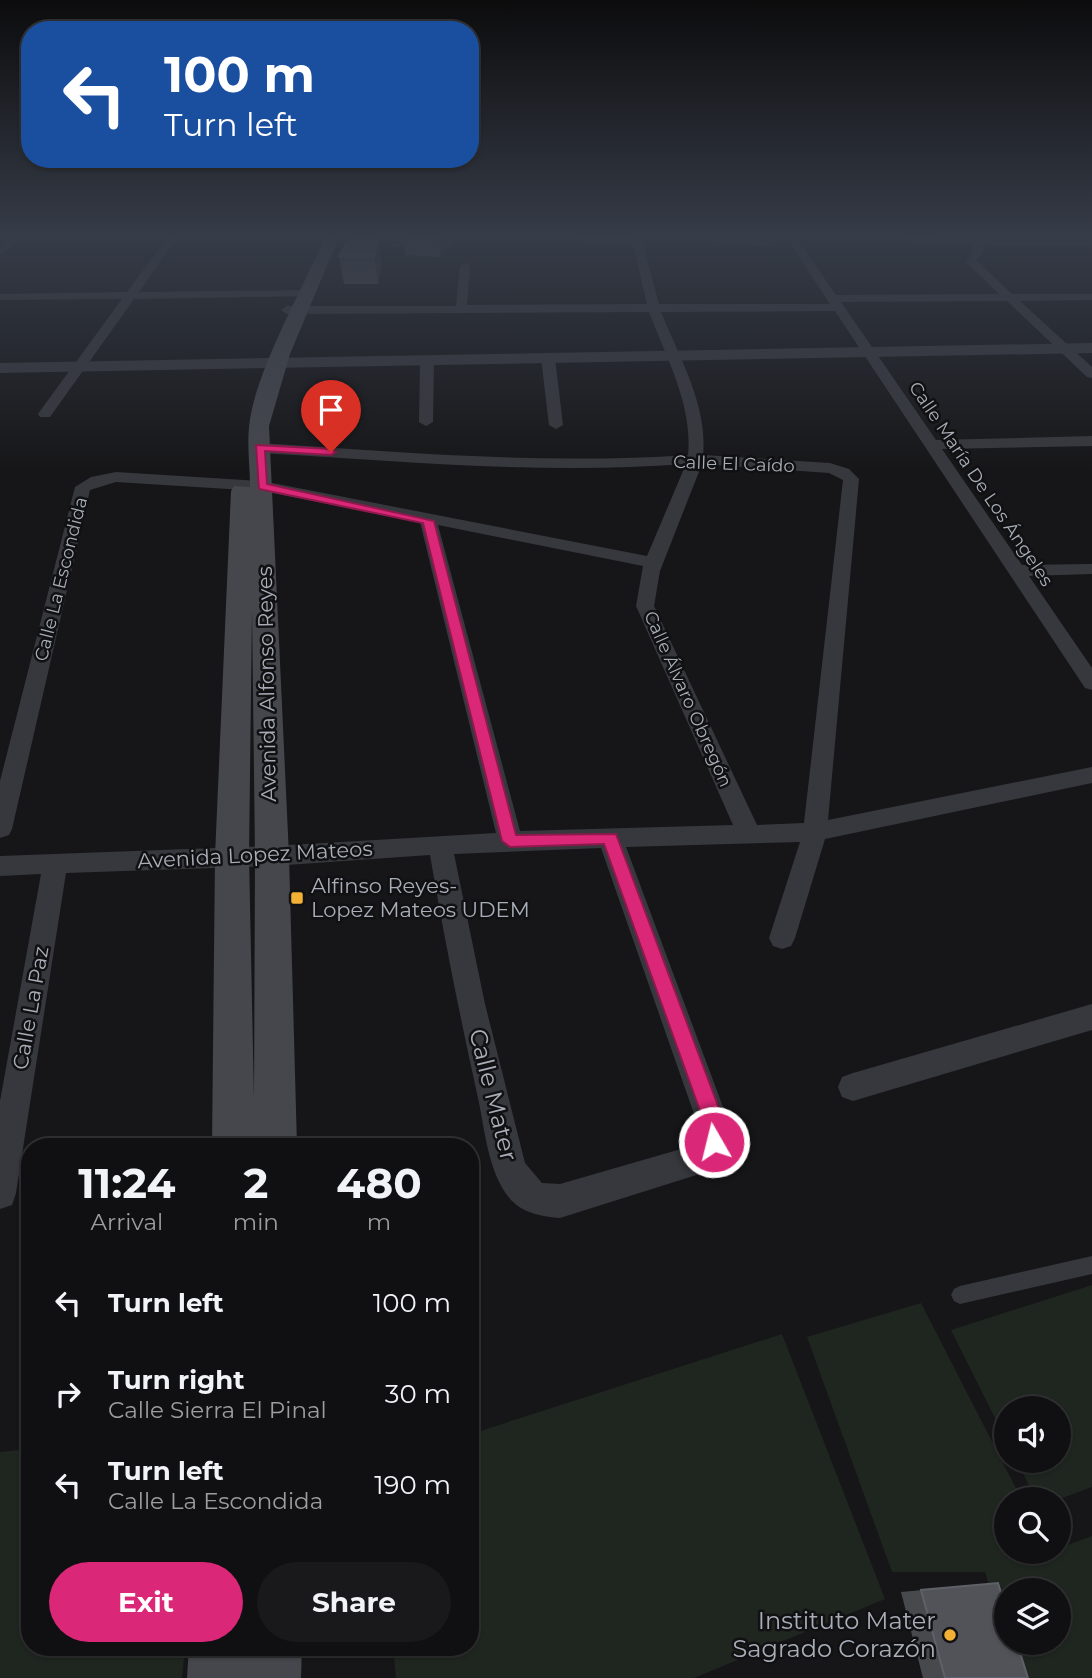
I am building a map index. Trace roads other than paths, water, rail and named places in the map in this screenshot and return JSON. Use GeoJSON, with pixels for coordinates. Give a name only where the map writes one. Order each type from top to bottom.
{"type":"FeatureCollection","features":[{"type":"Feature","properties":{"kind":"main road","name":"Avenida Alfonso Reyes"},"geometry":{"type":"LineString","coordinates":[[275,1138],[272,856],[252,486],[244,427],[292,315]]}},
{"type":"Feature","properties":{"kind":"main road","name":"Avenida Alfonso Reyes"},"geometry":{"type":"LineString","coordinates":[[233,1138],[232,856],[252,486],[270,364]]}},
{"type":"Feature","properties":{"kind":"main road"},"geometry":{"type":"LineString","coordinates":[[217,1678],[218,1656]]}},
{"type":"Feature","properties":{"kind":"main road"},"geometry":{"type":"LineString","coordinates":[[271,1678],[272,1656]]}},
{"type":"Feature","properties":{"kind":"street"},"geometry":{"type":"LineString","coordinates":[[46,414],[116,315]]}},
{"type":"Feature","properties":{"kind":"street","name":"Calle Álvaro Obregón"},"geometry":{"type":"LineString","coordinates":[[656,315],[690,404],[695,431],[695,459],[648,580],[645,606],[749,833]]}},
{"type":"Feature","properties":{"kind":"street","name":"Calle María De Los Ángeles"},"geometry":{"type":"LineString","coordinates":[[843,315],[1092,683]]}},
{"type":"Feature","properties":{"kind":"street"},"geometry":{"type":"LineString","coordinates":[[1029,315],[1092,374]]}},
{"type":"Feature","properties":{"kind":"street"},"geometry":{"type":"LineString","coordinates":[[0,368],[1092,348]]}},
{"type":"Feature","properties":{"kind":"street"},"geometry":{"type":"LineString","coordinates":[[548,358],[556,425]]}},
{"type":"Feature","properties":{"kind":"street"},"geometry":{"type":"LineString","coordinates":[[426,422],[427,360]]}},
{"type":"Feature","properties":{"kind":"street"},"geometry":{"type":"LineString","coordinates":[[932,445],[1092,441]]}},
{"type":"Feature","properties":{"kind":"street","name":"Calle El Caído"},"geometry":{"type":"LineString","coordinates":[[259,447],[537,465],[614,465],[695,459],[830,468],[842,472],[851,479],[815,832]]}},
{"type":"Feature","properties":{"kind":"street","name":"Calle La Escondida"},"geometry":{"type":"LineString","coordinates":[[0,828],[83,487],[97,480],[116,477],[252,486],[655,563]]}},
{"type":"Feature","properties":{"kind":"street"},"geometry":{"type":"LineString","coordinates":[[428,521],[510,841]]}},
{"type":"Feature","properties":{"kind":"street"},"geometry":{"type":"LineString","coordinates":[[1016,571],[1092,569]]}},
{"type":"Feature","properties":{"kind":"street","name":"Avenida Lopez Mateos"},"geometry":{"type":"LineString","coordinates":[[0,866],[272,856],[510,841],[815,832],[1092,775]]}},
{"type":"Feature","properties":{"kind":"street"},"geometry":{"type":"LineString","coordinates":[[782,938],[815,832]]}},
{"type":"Feature","properties":{"kind":"street","name":"Calle Mater"},"geometry":{"type":"LineString","coordinates":[[440,845],[471,1004],[510,1167],[518,1186],[529,1197],[543,1201],[560,1201],[695,1161],[707,1154],[716,1131],[610,838]]}},
{"type":"Feature","properties":{"kind":"street","name":"Calle La Paz"},"geometry":{"type":"LineString","coordinates":[[0,1193],[55,865]]}},
{"type":"Feature","properties":{"kind":"street"},"geometry":{"type":"LineString","coordinates":[[853,1087],[1092,1017]]}},
{"type":"Feature","properties":{"kind":"lane"},"geometry":{"type":"LineString","coordinates":[[960,1295],[1092,1265]]}},
{"type":"Feature","properties":{"kind":"place","name":"Alfinso Reyes- Lopez Mateos UDEM"},"geometry":{"type":"Point","coordinates":[297,898]}},
{"type":"Feature","properties":{"kind":"place","name":"Instituto Mater Sagrado Corazón"},"geometry":{"type":"Point","coordinates":[950,1635]}}]}
